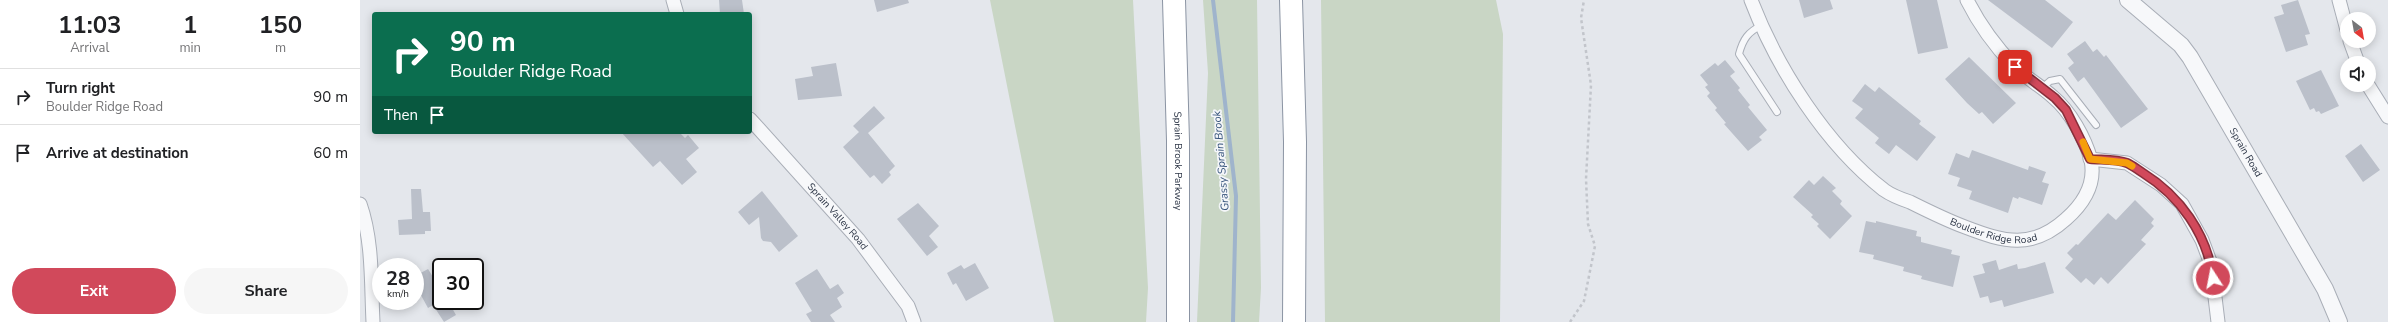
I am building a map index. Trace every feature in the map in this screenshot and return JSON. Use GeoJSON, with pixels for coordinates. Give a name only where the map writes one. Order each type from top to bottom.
{"type":"FeatureCollection","features":[{"type":"Feature","properties":{"kind":"highway","name":"Sprain Brook Parkway"},"geometry":{"type":"LineString","coordinates":[[1174,0],[1178,141],[1178,322]]}},
{"type":"Feature","properties":{"kind":"highway"},"geometry":{"type":"LineString","coordinates":[[1291,0],[1295,142],[1294,322]]}},
{"type":"Feature","properties":{"kind":"street"},"geometry":{"type":"LineString","coordinates":[[673,0],[676,12]]}},
{"type":"Feature","properties":{"kind":"street","name":"Boulder Ridge Road"},"geometry":{"type":"LineString","coordinates":[[1751,0],[1789,79],[1850,158],[1885,191],[1948,220],[2006,241],[2035,238],[2058,227],[2085,198],[2091,183],[2090,159],[2066,110],[2042,88],[2015,67],[1992,40],[1967,0]]}},
{"type":"Feature","properties":{"kind":"street","name":"Sprain Road"},"geometry":{"type":"LineString","coordinates":[[2128,0],[2181,45],[2190,57],[2325,289],[2338,322]]}},
{"type":"Feature","properties":{"kind":"street"},"geometry":{"type":"LineString","coordinates":[[2339,0],[2342,12]]}},
{"type":"Feature","properties":{"kind":"street"},"geometry":{"type":"LineString","coordinates":[[2372,92],[2388,117]]}},
{"type":"Feature","properties":{"kind":"street","name":"Sprain Valley Road"},"geometry":{"type":"LineString","coordinates":[[752,121],[858,239],[908,306],[914,322]]}},
{"type":"Feature","properties":{"kind":"street"},"geometry":{"type":"LineString","coordinates":[[2090,159],[2127,163],[2161,185],[2182,204],[2202,240],[2211,264],[2218,322]]}},
{"type":"Feature","properties":{"kind":"street"},"geometry":{"type":"LineString","coordinates":[[360,204],[366,219],[369,244],[373,322]]}},
{"type":"Feature","properties":{"kind":"lane"},"geometry":{"type":"LineString","coordinates":[[1762,25],[1751,30],[1742,41],[1739,54],[1777,112]]}},
{"type":"Feature","properties":{"kind":"lane"},"geometry":{"type":"LineString","coordinates":[[2042,88],[2050,82],[2060,79],[2096,125]]}},
{"type":"Feature","properties":{"kind":"path"},"geometry":{"type":"LineString","coordinates":[[1570,322],[1584,302],[1595,246],[1588,224],[1586,179],[1591,85],[1581,18],[1584,0]]}},
{"type":"Feature","properties":{"kind":"green space"},"geometry":{"type":"Polygon","coordinates":[[[990,0],[1133,0],[1148,288],[1146,322],[1054,322],[990,0]]]}},
{"type":"Feature","properties":{"kind":"green space"},"geometry":{"type":"Polygon","coordinates":[[[1203,0],[1257,0],[1261,288],[1259,322],[1197,322],[1208,73],[1203,0]]]}},
{"type":"Feature","properties":{"kind":"green space"},"geometry":{"type":"Polygon","coordinates":[[[1321,0],[1496,0],[1503,34],[1500,322],[1325,322],[1321,0]]]}},
{"type":"Feature","properties":{"kind":"building"},"geometry":{"type":"Polygon","coordinates":[[[719,0],[742,0],[744,12],[720,12],[719,0]]]}},
{"type":"Feature","properties":{"kind":"building"},"geometry":{"type":"Polygon","coordinates":[[[874,0],[908,0],[909,3],[877,12],[874,0]]]}},
{"type":"Feature","properties":{"kind":"building"},"geometry":{"type":"Polygon","coordinates":[[[1799,0],[1830,0],[1833,9],[1804,18],[1799,0]]]}},
{"type":"Feature","properties":{"kind":"building"},"geometry":{"type":"Polygon","coordinates":[[[1906,0],[1937,0],[1948,48],[1918,54],[1906,0]]]}},
{"type":"Feature","properties":{"kind":"building"},"geometry":{"type":"Polygon","coordinates":[[[1988,0],[2045,0],[2073,22],[2052,48],[1988,0]]]}},
{"type":"Feature","properties":{"kind":"building"},"geometry":{"type":"Polygon","coordinates":[[[2298,0],[2310,34],[2305,35],[2308,45],[2286,52],[2274,17],[2284,14],[2281,5],[2298,0]]]}},
{"type":"Feature","properties":{"kind":"building"},"geometry":{"type":"Polygon","coordinates":[[[2085,41],[2093,52],[2097,49],[2104,57],[2106,55],[2148,109],[2121,128],[2084,77],[2078,82],[2068,68],[2074,63],[2067,54],[2085,41]]]}},
{"type":"Feature","properties":{"kind":"building"},"geometry":{"type":"Polygon","coordinates":[[[1969,57],[2016,103],[1993,124],[1982,112],[1979,114],[1967,103],[1945,79],[1969,57]]]}},
{"type":"Feature","properties":{"kind":"building"},"geometry":{"type":"Polygon","coordinates":[[[1725,60],[1735,72],[1730,76],[1740,88],[1738,90],[1750,105],[1748,107],[1767,130],[1759,137],[1762,140],[1748,151],[1724,124],[1726,123],[1715,110],[1717,108],[1707,96],[1710,93],[1705,87],[1708,85],[1700,75],[1715,63],[1718,66],[1725,60]]]}},
{"type":"Feature","properties":{"kind":"building"},"geometry":{"type":"Polygon","coordinates":[[[836,63],[842,96],[798,100],[795,79],[813,76],[811,67],[836,63]]]}},
{"type":"Feature","properties":{"kind":"building"},"geometry":{"type":"Polygon","coordinates":[[[2321,70],[2339,106],[2321,114],[2319,111],[2316,112],[2314,108],[2310,110],[2296,81],[2321,70]]]}},
{"type":"Feature","properties":{"kind":"building"},"geometry":{"type":"Polygon","coordinates":[[[1865,84],[1875,92],[1879,87],[1921,121],[1919,124],[1936,137],[1917,161],[1896,145],[1889,154],[1875,143],[1879,138],[1855,118],[1863,109],[1852,101],[1865,84]]]}},
{"type":"Feature","properties":{"kind":"building"},"geometry":{"type":"Polygon","coordinates":[[[874,106],[885,118],[868,133],[895,166],[889,172],[891,175],[882,184],[874,175],[870,178],[843,147],[859,132],[853,126],[874,106]]]}},
{"type":"Feature","properties":{"kind":"building"},"geometry":{"type":"Polygon","coordinates":[[[623,134],[681,134],[685,138],[688,135],[699,148],[686,159],[697,172],[682,185],[660,161],[653,167],[623,134]]]}},
{"type":"Feature","properties":{"kind":"building"},"geometry":{"type":"Polygon","coordinates":[[[2361,144],[2380,170],[2363,182],[2345,156],[2361,144]]]}},
{"type":"Feature","properties":{"kind":"building"},"geometry":{"type":"Polygon","coordinates":[[[1972,150],[2028,170],[2029,166],[2046,172],[2042,182],[2049,184],[2042,205],[2019,197],[2018,199],[2013,197],[2008,213],[1969,199],[1972,191],[1957,186],[1960,178],[1948,174],[1956,153],[1969,158],[1972,150]]]}},
{"type":"Feature","properties":{"kind":"building"},"geometry":{"type":"Polygon","coordinates":[[[1823,176],[1836,188],[1832,191],[1842,201],[1840,204],[1852,216],[1830,239],[1817,226],[1819,224],[1811,217],[1813,215],[1793,197],[1809,180],[1814,185],[1823,176]]]}},
{"type":"Feature","properties":{"kind":"building"},"geometry":{"type":"Polygon","coordinates":[[[411,189],[421,189],[423,212],[430,212],[431,231],[425,231],[425,234],[399,235],[398,220],[412,219],[411,189]]]}},
{"type":"Feature","properties":{"kind":"building"},"geometry":{"type":"Polygon","coordinates":[[[762,191],[798,236],[779,252],[771,242],[763,241],[761,238],[759,217],[749,225],[738,212],[762,191]]]}},
{"type":"Feature","properties":{"kind":"building"},"geometry":{"type":"Polygon","coordinates":[[[2135,200],[2154,219],[2151,223],[2154,226],[2141,240],[2146,244],[2108,284],[2101,277],[2094,285],[2086,278],[2081,283],[2065,268],[2073,259],[2067,253],[2076,244],[2078,245],[2108,213],[2116,220],[2135,200]]]}},
{"type":"Feature","properties":{"kind":"building"},"geometry":{"type":"Polygon","coordinates":[[[918,203],[939,226],[929,236],[938,247],[927,256],[897,219],[918,203]]]}},
{"type":"Feature","properties":{"kind":"building"},"geometry":{"type":"Polygon","coordinates":[[[1866,221],[1876,223],[1876,221],[1917,231],[1916,236],[1921,237],[1921,242],[1952,250],[1951,254],[1960,256],[1953,287],[1921,279],[1922,276],[1903,271],[1904,267],[1873,259],[1874,255],[1859,252],[1866,221]]]}},
{"type":"Feature","properties":{"kind":"building"},"geometry":{"type":"Polygon","coordinates":[[[1996,260],[1999,270],[2017,264],[2018,269],[2045,262],[2054,293],[2004,307],[2002,300],[1990,303],[1988,296],[1980,298],[1973,276],[1985,273],[1982,264],[1996,260]]]}},
{"type":"Feature","properties":{"kind":"building"},"geometry":{"type":"Polygon","coordinates":[[[975,263],[989,288],[966,301],[956,283],[953,285],[947,273],[961,265],[964,269],[975,263]]]}},
{"type":"Feature","properties":{"kind":"building"},"geometry":{"type":"Polygon","coordinates":[[[428,269],[432,275],[432,306],[428,308],[424,301],[424,271],[428,269]]]}},
{"type":"Feature","properties":{"kind":"building"},"geometry":{"type":"Polygon","coordinates":[[[817,269],[830,289],[838,284],[844,293],[837,298],[842,307],[830,315],[835,322],[811,322],[806,314],[812,311],[795,283],[817,269]]]}},
{"type":"Feature","properties":{"kind":"building"},"geometry":{"type":"Polygon","coordinates":[[[436,310],[453,310],[456,315],[444,322],[436,310]]]}},
{"type":"Feature","properties":{"kind":"waterway","name":"Grassy Sprain Brook"},"geometry":{"type":"LineString","coordinates":[[1213,0],[1236,196],[1233,322]]}},
{"type":"Feature","properties":{"kind":"slow traffic"},"geometry":{"type":"LineString","coordinates":[[2083,142],[2090,159],[2127,163],[2132,166]]}},
{"type":"Feature","properties":{"kind":"route"},"geometry":{"type":"LineString","coordinates":[[2015,67],[2055,98],[2066,110],[2078,131],[2090,159],[2127,163],[2161,185],[2182,204],[2202,240],[2211,264],[2213,278]]}}]}
